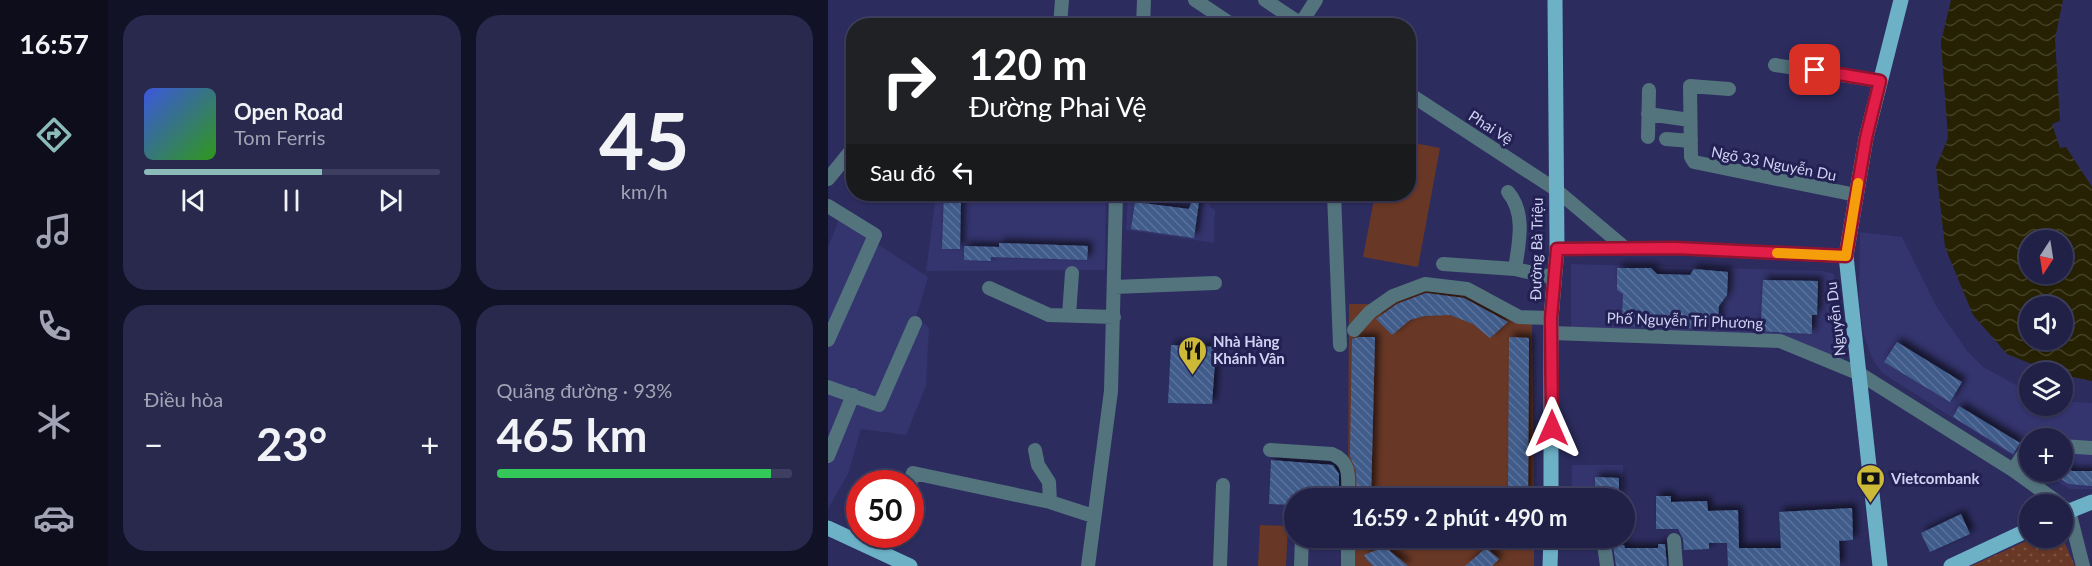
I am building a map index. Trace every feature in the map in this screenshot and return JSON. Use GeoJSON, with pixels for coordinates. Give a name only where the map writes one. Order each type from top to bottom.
{"type":"FeatureCollection","features":[{"type":"Feature","properties":{"kind":"main road","name":"Đường Bà Triệu"},"geometry":{"type":"LineString","coordinates":[[1551,488],[1551,318],[1557,249],[1555,0]]}},
{"type":"Feature","properties":{"kind":"main road","name":"Nguyễn Du"},"geometry":{"type":"LineString","coordinates":[[1880,566],[1846,256],[1866,138],[1901,0]]}},
{"type":"Feature","properties":{"kind":"main road"},"geometry":{"type":"LineString","coordinates":[[2073,507],[2092,502]]}},
{"type":"Feature","properties":{"kind":"main road"},"geometry":{"type":"LineString","coordinates":[[828,528],[910,566]]}},
{"type":"Feature","properties":{"kind":"main road"},"geometry":{"type":"LineString","coordinates":[[1950,566],[2019,534]]}},
{"type":"Feature","properties":{"kind":"main road"},"geometry":{"type":"LineString","coordinates":[[1550,566],[1551,548]]}},
{"type":"Feature","properties":{"kind":"street"},"geometry":{"type":"LineString","coordinates":[[1061,18],[1062,0]]}},
{"type":"Feature","properties":{"kind":"street"},"geometry":{"type":"LineString","coordinates":[[1143,18],[1144,0]]}},
{"type":"Feature","properties":{"kind":"street"},"geometry":{"type":"LineString","coordinates":[[1196,0],[1222,18]]}},
{"type":"Feature","properties":{"kind":"street"},"geometry":{"type":"LineString","coordinates":[[1265,0],[1294,18]]}},
{"type":"Feature","properties":{"kind":"street"},"geometry":{"type":"LineString","coordinates":[[1306,18],[1316,0]]}},
{"type":"Feature","properties":{"kind":"street"},"geometry":{"type":"LineString","coordinates":[[1775,65],[1880,81]]}},
{"type":"Feature","properties":{"kind":"street","name":"Ngõ 33 Nguyễn Du"},"geometry":{"type":"LineString","coordinates":[[1729,89],[1690,86],[1691,157],[1694,162],[1856,195]]}},
{"type":"Feature","properties":{"kind":"street"},"geometry":{"type":"LineString","coordinates":[[1647,137],[1649,90]]}},
{"type":"Feature","properties":{"kind":"street","name":"Phai Vệ"},"geometry":{"type":"LineString","coordinates":[[1416,98],[1555,189],[1624,247]]}},
{"type":"Feature","properties":{"kind":"street"},"geometry":{"type":"LineString","coordinates":[[1648,114],[1690,120]]}},
{"type":"Feature","properties":{"kind":"street"},"geometry":{"type":"LineString","coordinates":[[1666,139],[1691,141]]}},
{"type":"Feature","properties":{"kind":"street"},"geometry":{"type":"LineString","coordinates":[[828,179],[846,157]]}},
{"type":"Feature","properties":{"kind":"street"},"geometry":{"type":"LineString","coordinates":[[1508,192],[1515,201],[1519,214],[1515,269]]}},
{"type":"Feature","properties":{"kind":"street"},"geometry":{"type":"LineString","coordinates":[[1088,566],[1111,391],[1116,201]]}},
{"type":"Feature","properties":{"kind":"street"},"geometry":{"type":"LineString","coordinates":[[1334,201],[1340,345]]}},
{"type":"Feature","properties":{"kind":"street"},"geometry":{"type":"LineString","coordinates":[[828,206],[875,235],[828,340]]}},
{"type":"Feature","properties":{"kind":"street"},"geometry":{"type":"LineString","coordinates":[[1557,249],[1624,247],[1846,256]]}},
{"type":"Feature","properties":{"kind":"street"},"geometry":{"type":"LineString","coordinates":[[1443,264],[1515,269],[1555,278]]}},
{"type":"Feature","properties":{"kind":"street"},"geometry":{"type":"LineString","coordinates":[[1069,315],[1072,273]]}},
{"type":"Feature","properties":{"kind":"street"},"geometry":{"type":"LineString","coordinates":[[1114,287],[1215,283]]}},
{"type":"Feature","properties":{"kind":"street"},"geometry":{"type":"LineString","coordinates":[[1354,330],[1370,312],[1393,296],[1425,284],[1454,285],[1467,289],[1519,317],[1551,318]]}},
{"type":"Feature","properties":{"kind":"street"},"geometry":{"type":"LineString","coordinates":[[989,288],[1023,301],[1049,315],[1114,317]]}},
{"type":"Feature","properties":{"kind":"street"},"geometry":{"type":"LineString","coordinates":[[828,387],[879,405],[915,323]]}},
{"type":"Feature","properties":{"kind":"street","name":"Phố Nguyễn Tri Phương"},"geometry":{"type":"LineString","coordinates":[[1552,333],[1763,338],[1790,344],[1860,374],[2013,470],[2044,494]]}},
{"type":"Feature","properties":{"kind":"street"},"geometry":{"type":"LineString","coordinates":[[828,456],[853,395]]}},
{"type":"Feature","properties":{"kind":"street"},"geometry":{"type":"LineString","coordinates":[[2073,447],[2092,448]]}},
{"type":"Feature","properties":{"kind":"street"},"geometry":{"type":"LineString","coordinates":[[1035,450],[1035,460],[1049,482],[1050,502]]}},
{"type":"Feature","properties":{"kind":"street"},"geometry":{"type":"LineString","coordinates":[[1270,450],[1332,454],[1339,457],[1348,467],[1348,488]]}},
{"type":"Feature","properties":{"kind":"street"},"geometry":{"type":"LineString","coordinates":[[2013,470],[2019,461]]}},
{"type":"Feature","properties":{"kind":"street"},"geometry":{"type":"LineString","coordinates":[[924,475],[1050,502],[1093,516]]}},
{"type":"Feature","properties":{"kind":"street"},"geometry":{"type":"LineString","coordinates":[[1220,566],[1223,486]]}},
{"type":"Feature","properties":{"kind":"street"},"geometry":{"type":"LineString","coordinates":[[2073,538],[2083,566]]}},
{"type":"Feature","properties":{"kind":"street"},"geometry":{"type":"LineString","coordinates":[[1674,540],[1676,566]]}},
{"type":"Feature","properties":{"kind":"street"},"geometry":{"type":"LineString","coordinates":[[1301,566],[1302,548]]}},
{"type":"Feature","properties":{"kind":"street"},"geometry":{"type":"LineString","coordinates":[[1348,548],[1348,566]]}},
{"type":"Feature","properties":{"kind":"street"},"geometry":{"type":"LineString","coordinates":[[1605,548],[1607,566]]}},
{"type":"Feature","properties":{"kind":"shaded area"},"geometry":{"type":"Polygon","coordinates":[[[1416,143],[1440,148],[1418,267],[1363,257],[1374,201],[1416,201],[1416,143]]]}},
{"type":"Feature","properties":{"kind":"shaded area"},"geometry":{"type":"Polygon","coordinates":[[[935,201],[1106,201],[1105,270],[926,271],[935,201]]]}},
{"type":"Feature","properties":{"kind":"shaded area"},"geometry":{"type":"Polygon","coordinates":[[[1128,201],[1210,201],[1209,206],[1215,210],[1214,243],[1126,230],[1128,201]]]}},
{"type":"Feature","properties":{"kind":"shaded area"},"geometry":{"type":"Polygon","coordinates":[[[839,219],[928,277],[916,318],[929,327],[926,386],[906,435],[861,429],[849,470],[846,470],[846,478],[828,509],[828,247],[839,219]]]}},
{"type":"Feature","properties":{"kind":"shaded area"},"geometry":{"type":"Polygon","coordinates":[[[1860,232],[1902,237],[1936,306],[1967,351],[1983,367],[2019,387],[2019,416],[2073,416],[2073,402],[2092,403],[2092,489],[2070,489],[2058,482],[2073,482],[2073,428],[2019,428],[2019,460],[1882,373],[1872,358],[1863,333],[1859,299],[1860,232]]]}},
{"type":"Feature","properties":{"kind":"shaded area"},"geometry":{"type":"Polygon","coordinates":[[[1571,264],[1824,271],[1834,274],[1845,363],[1805,347],[1571,331],[1571,264]]]}},
{"type":"Feature","properties":{"kind":"shaded area"},"geometry":{"type":"Polygon","coordinates":[[[1420,280],[1460,282],[1489,293],[1499,301],[1512,322],[1532,323],[1534,488],[1348,488],[1349,304],[1370,304],[1420,280]]]}},
{"type":"Feature","properties":{"kind":"shaded area"},"geometry":{"type":"Polygon","coordinates":[[[1572,465],[1623,465],[1623,488],[1572,488],[1572,465]]]}},
{"type":"Feature","properties":{"kind":"shaded area"},"geometry":{"type":"Polygon","coordinates":[[[1260,525],[1284,526],[1286,566],[1258,566],[1260,525]]]}},
{"type":"Feature","properties":{"kind":"shaded area"},"geometry":{"type":"Polygon","coordinates":[[[2019,544],[2019,548],[2067,548],[2075,566],[1971,566],[2019,544]]]}},
{"type":"Feature","properties":{"kind":"shaded area"},"geometry":{"type":"Polygon","coordinates":[[[1347,548],[1534,548],[1534,566],[1347,566],[1347,548]]]}},
{"type":"Feature","properties":{"kind":"water"},"geometry":{"type":"Polygon","coordinates":[[[1951,0],[2063,0],[2055,39],[2060,121],[2052,124],[2060,148],[2066,147],[2092,187],[2092,381],[2073,377],[2073,362],[2027,362],[2007,354],[1973,315],[1945,247],[1936,167],[1948,138],[1941,42],[1951,0]]]}},
{"type":"Feature","properties":{"kind":"building"},"geometry":{"type":"Polygon","coordinates":[[[944,201],[961,201],[960,249],[942,249],[944,201]]]}},
{"type":"Feature","properties":{"kind":"building"},"geometry":{"type":"Polygon","coordinates":[[[1192,201],[1204,201],[1203,203],[1199,202],[1194,238],[1131,229],[1135,202],[1189,209],[1192,201]]]}},
{"type":"Feature","properties":{"kind":"building"},"geometry":{"type":"Polygon","coordinates":[[[999,243],[1088,246],[1087,260],[991,257],[991,261],[964,260],[964,246],[999,247],[999,243]]]}},
{"type":"Feature","properties":{"kind":"building"},"geometry":{"type":"Polygon","coordinates":[[[1617,268],[1651,268],[1657,274],[1690,275],[1694,269],[1728,272],[1727,295],[1719,306],[1718,325],[1712,329],[1626,326],[1622,321],[1623,294],[1617,290],[1617,268]]]}},
{"type":"Feature","properties":{"kind":"building"},"geometry":{"type":"Polygon","coordinates":[[[1763,280],[1818,281],[1817,315],[1812,315],[1812,334],[1756,331],[1756,321],[1761,321],[1763,280]]]}},
{"type":"Feature","properties":{"kind":"building"},"geometry":{"type":"Polygon","coordinates":[[[1426,293],[1464,298],[1508,322],[1490,338],[1473,324],[1450,315],[1424,316],[1410,320],[1392,335],[1376,319],[1397,304],[1426,293]]]}},
{"type":"Feature","properties":{"kind":"building"},"geometry":{"type":"Polygon","coordinates":[[[1375,337],[1371,488],[1357,488],[1356,471],[1350,456],[1352,339],[1375,337]]]}},
{"type":"Feature","properties":{"kind":"building"},"geometry":{"type":"Polygon","coordinates":[[[1509,337],[1529,338],[1528,488],[1508,488],[1509,337]]]}},
{"type":"Feature","properties":{"kind":"building"},"geometry":{"type":"Polygon","coordinates":[[[1897,342],[1962,382],[1950,402],[1884,362],[1897,342]]]}},
{"type":"Feature","properties":{"kind":"building","name":"Nhà Hàng Khánh Vân"},"geometry":{"type":"Polygon","coordinates":[[[1171,345],[1216,347],[1212,404],[1168,403],[1171,345]]]}},
{"type":"Feature","properties":{"kind":"building"},"geometry":{"type":"Polygon","coordinates":[[[1959,406],[2019,442],[2019,445],[2013,454],[1953,417],[1959,406]]]}},
{"type":"Feature","properties":{"kind":"building"},"geometry":{"type":"Polygon","coordinates":[[[1271,460],[1333,465],[1339,474],[1339,488],[1284,488],[1284,505],[1269,504],[1271,460]]]}},
{"type":"Feature","properties":{"kind":"building"},"geometry":{"type":"Polygon","coordinates":[[[2073,471],[2092,471],[2092,486],[2065,482],[2073,482],[2073,471]]]}},
{"type":"Feature","properties":{"kind":"building"},"geometry":{"type":"Polygon","coordinates":[[[1595,477],[1619,478],[1619,488],[1595,488],[1595,477]]]}},
{"type":"Feature","properties":{"kind":"building"},"geometry":{"type":"Polygon","coordinates":[[[1656,496],[1671,496],[1671,502],[1707,501],[1708,511],[1738,510],[1739,548],[1781,548],[1779,512],[1852,508],[1853,540],[1839,541],[1840,566],[1728,566],[1727,543],[1709,543],[1709,549],[1684,550],[1683,539],[1678,529],[1656,529],[1656,496]]]}},
{"type":"Feature","properties":{"kind":"building"},"geometry":{"type":"Polygon","coordinates":[[[1961,514],[1970,534],[1930,552],[1921,533],[1961,514]]]}},
{"type":"Feature","properties":{"kind":"building"},"geometry":{"type":"Polygon","coordinates":[[[1658,544],[1665,544],[1667,566],[1616,566],[1613,548],[1658,548],[1658,544]]]}},
{"type":"Feature","properties":{"kind":"building"},"geometry":{"type":"Polygon","coordinates":[[[1381,548],[1388,548],[1408,566],[1373,566],[1364,555],[1381,548]]]}},
{"type":"Feature","properties":{"kind":"building"},"geometry":{"type":"Polygon","coordinates":[[[1486,548],[1499,559],[1492,566],[1465,566],[1486,548]]]}},
{"type":"Feature","properties":{"kind":"slow traffic"},"geometry":{"type":"LineString","coordinates":[[1777,253],[1846,256],[1858,183]]}},
{"type":"Feature","properties":{"kind":"place","name":"Nhà Hàng Khánh Vân"},"geometry":{"type":"Point","coordinates":[1192,376]}},
{"type":"Feature","properties":{"kind":"place","name":"Vietcombank"},"geometry":{"type":"Point","coordinates":[1870,504]}},
{"type":"Feature","properties":{"kind":"route"},"geometry":{"type":"LineString","coordinates":[[1552,428],[1551,318],[1557,249],[1574,247],[1675,248],[1846,256],[1866,138],[1880,81],[1815,70]]}}]}
